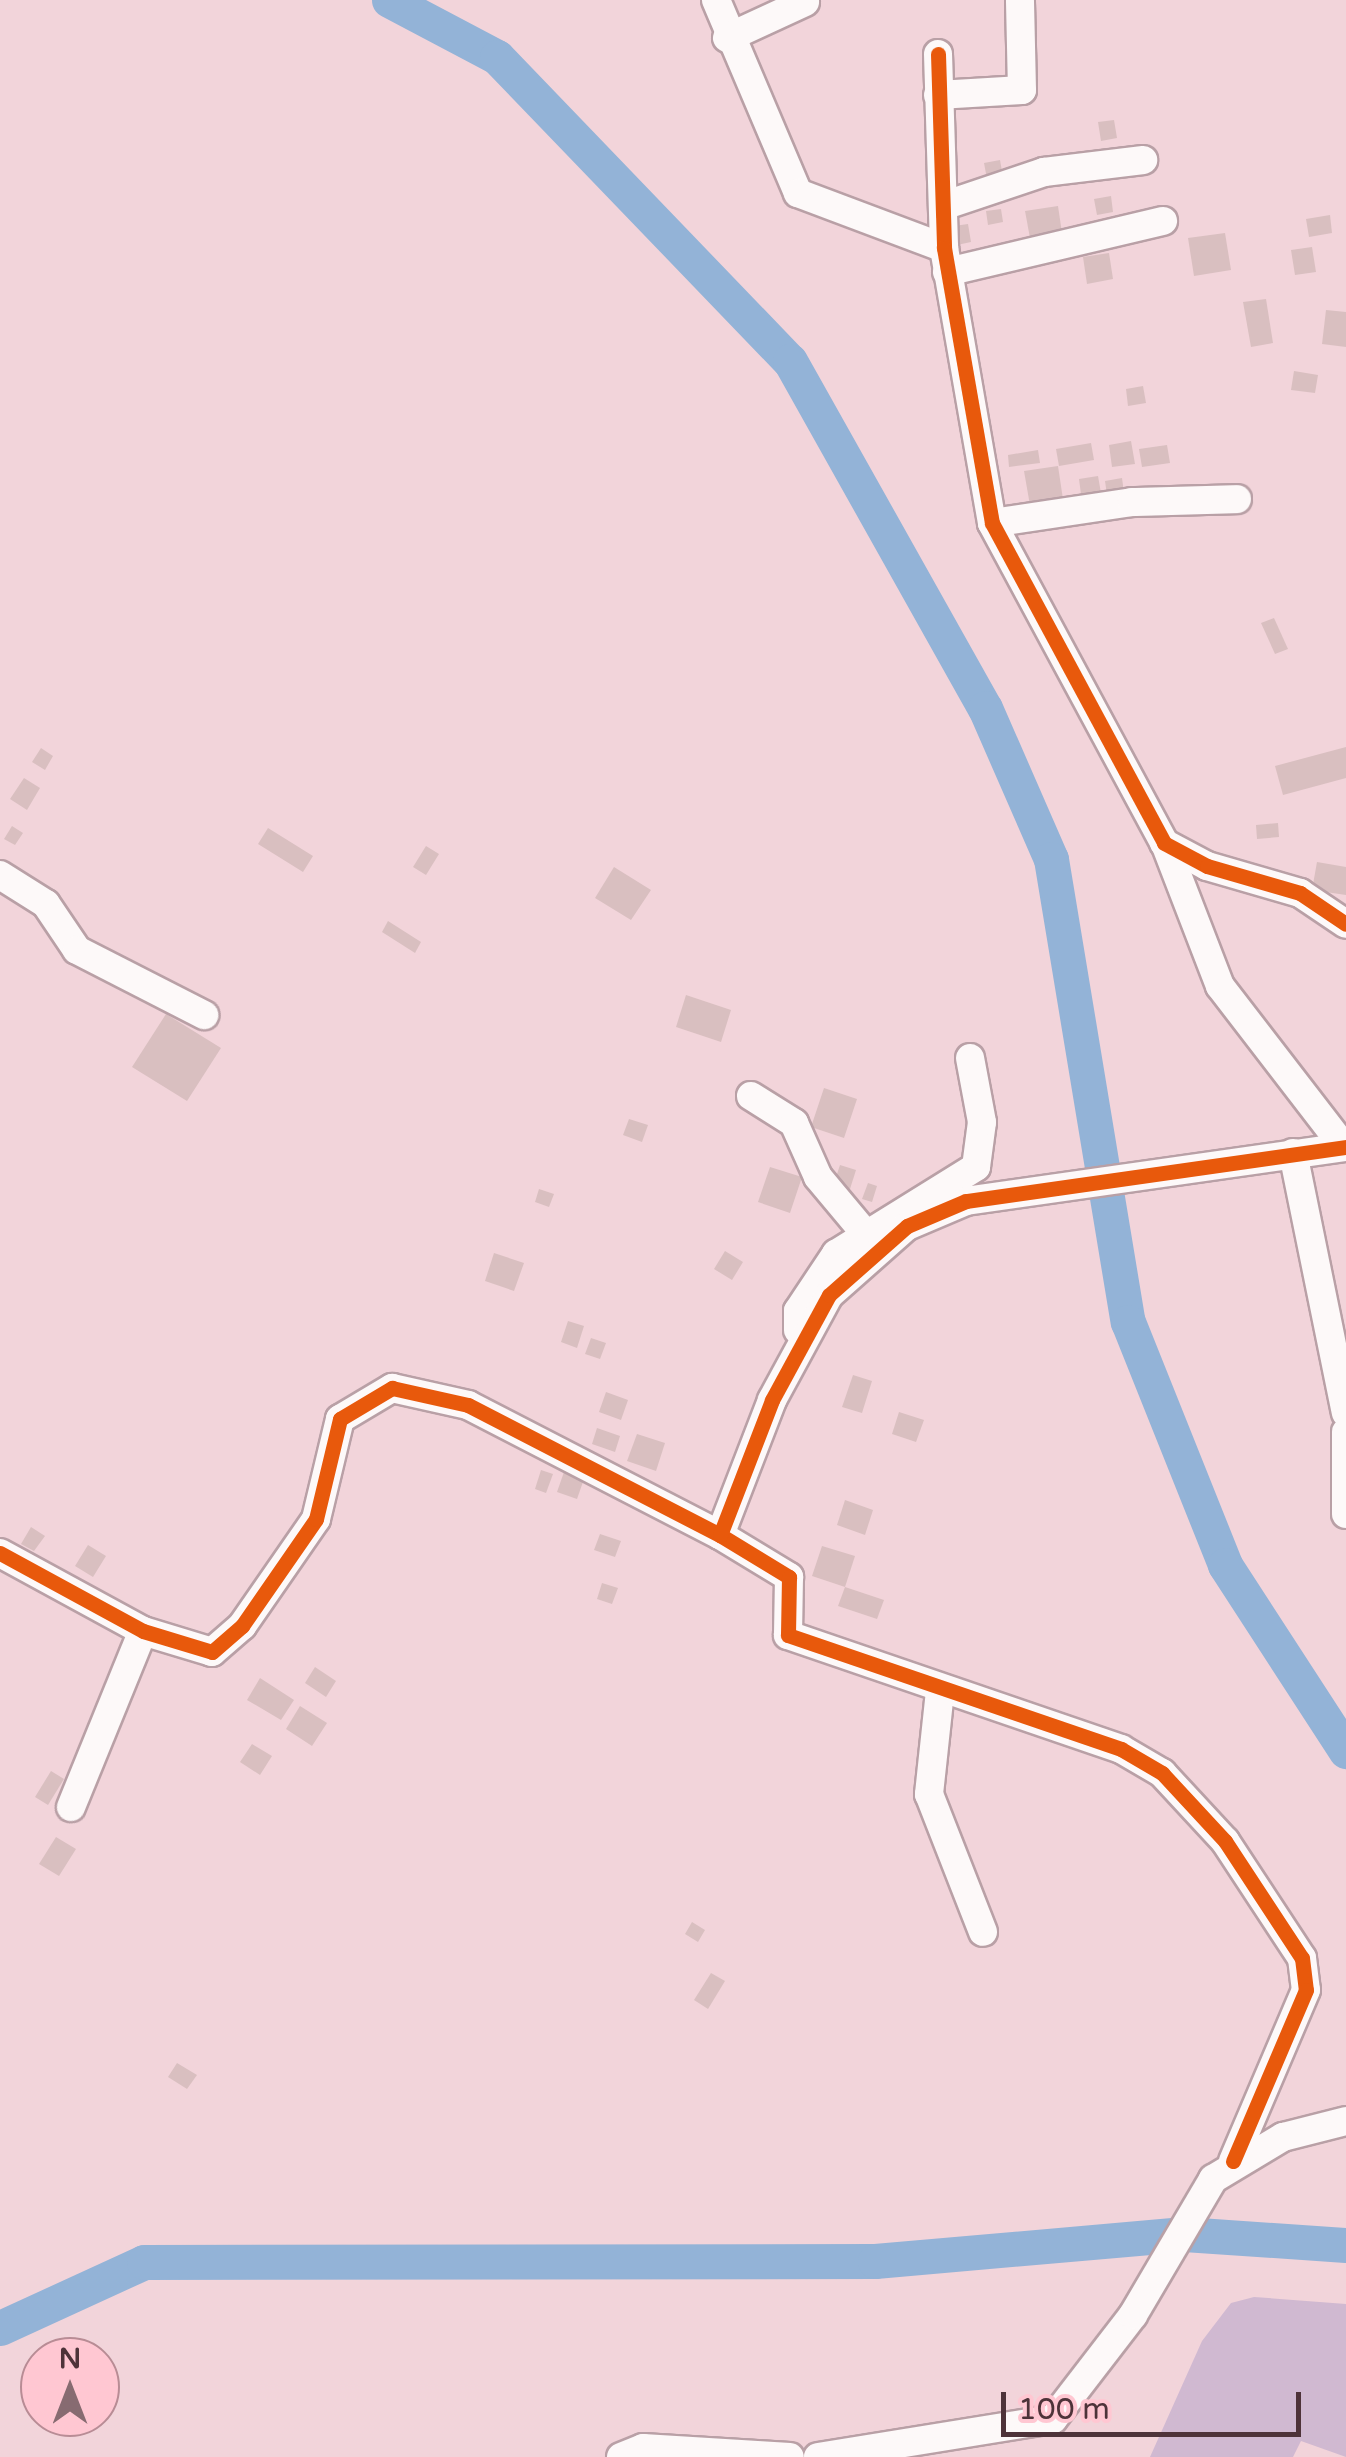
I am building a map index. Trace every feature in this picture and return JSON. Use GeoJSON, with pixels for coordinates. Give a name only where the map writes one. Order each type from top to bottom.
{"type":"FeatureCollection","features":[{"type":"Feature","properties":{"kind":"street"},"geometry":{"type":"LineString","coordinates":[[716,0],[727,38],[798,192],[945,260],[1162,221]]}},
{"type":"Feature","properties":{"kind":"street"},"geometry":{"type":"LineString","coordinates":[[938,96],[1022,90],[1020,0]]}},
{"type":"Feature","properties":{"kind":"street"},"geometry":{"type":"LineString","coordinates":[[727,38],[806,2]]}},
{"type":"Feature","properties":{"kind":"street"},"geometry":{"type":"LineString","coordinates":[[938,54],[945,260],[992,524],[1164,842],[1220,986],[1345,1147]]}},
{"type":"Feature","properties":{"kind":"street"},"geometry":{"type":"LineString","coordinates":[[944,206],[1044,172],[1144,160]]}},
{"type":"Feature","properties":{"kind":"street"},"geometry":{"type":"LineString","coordinates":[[992,524],[1132,502],[1236,499]]}},
{"type":"Feature","properties":{"kind":"street"},"geometry":{"type":"LineString","coordinates":[[1164,842],[1189,860],[1300,892],[1346,924]]}},
{"type":"Feature","properties":{"kind":"street"},"geometry":{"type":"LineString","coordinates":[[0,875],[46,904],[77,950],[204,1015]]}},
{"type":"Feature","properties":{"kind":"street"},"geometry":{"type":"LineString","coordinates":[[720,1535],[798,1346],[808,1292],[864,1232],[976,1166],[982,1122],[970,1058]]}},
{"type":"Feature","properties":{"kind":"street"},"geometry":{"type":"LineString","coordinates":[[751,1096],[794,1123],[818,1177],[864,1232]]}},
{"type":"Feature","properties":{"kind":"street"},"geometry":{"type":"LineString","coordinates":[[798,1346],[861,1261],[933,1212],[992,1197],[1345,1147]]}},
{"type":"Feature","properties":{"kind":"street"},"geometry":{"type":"LineString","coordinates":[[1285,1154],[1346,1414]]}},
{"type":"Feature","properties":{"kind":"street"},"geometry":{"type":"LineString","coordinates":[[0,1553],[144,1631],[195,1651],[229,1642],[316,1519],[340,1419],[392,1388],[468,1405],[720,1535],[789,1577],[788,1635],[940,1690],[1065,1727],[1162,1773],[1274,1907],[1302,1958],[1306,1990],[1233,2161]]}},
{"type":"Feature","properties":{"kind":"street"},"geometry":{"type":"LineString","coordinates":[[1346,1432],[1346,1514]]}},
{"type":"Feature","properties":{"kind":"street"},"geometry":{"type":"LineString","coordinates":[[71,1806],[144,1631]]}},
{"type":"Feature","properties":{"kind":"street"},"geometry":{"type":"LineString","coordinates":[[940,1690],[930,1794],[983,1932]]}},
{"type":"Feature","properties":{"kind":"street"},"geometry":{"type":"LineString","coordinates":[[818,2457],[1053,2419],[1098,2366],[1213,2178],[1233,2161],[1346,2120]]}},
{"type":"Feature","properties":{"kind":"street"},"geometry":{"type":"LineString","coordinates":[[621,2457],[643,2448],[790,2457]]}},
{"type":"Feature","properties":{"kind":"shaded area"},"geometry":{"type":"Polygon","coordinates":[[[1254,2297],[1346,2304],[1346,2457],[1301,2441],[1293,2457],[1150,2457],[1202,2341],[1231,2303],[1254,2297]]]}},
{"type":"Feature","properties":{"kind":"building"},"geometry":{"type":"Polygon","coordinates":[[[1114,120],[1117,138],[1101,141],[1098,122],[1114,120]]]}},
{"type":"Feature","properties":{"kind":"building"},"geometry":{"type":"Polygon","coordinates":[[[1000,160],[1003,177],[987,179],[984,163],[1000,160]]]}},
{"type":"Feature","properties":{"kind":"building"},"geometry":{"type":"Polygon","coordinates":[[[1111,196],[1113,212],[1097,215],[1094,199],[1111,196]]]}},
{"type":"Feature","properties":{"kind":"building"},"geometry":{"type":"Polygon","coordinates":[[[1058,206],[1062,233],[1030,238],[1025,211],[1058,206]]]}},
{"type":"Feature","properties":{"kind":"building"},"geometry":{"type":"Polygon","coordinates":[[[1001,209],[1003,222],[988,225],[986,211],[1001,209]]]}},
{"type":"Feature","properties":{"kind":"building"},"geometry":{"type":"Polygon","coordinates":[[[1330,215],[1332,233],[1309,237],[1306,219],[1330,215]]]}},
{"type":"Feature","properties":{"kind":"building"},"geometry":{"type":"Polygon","coordinates":[[[968,224],[971,242],[957,245],[954,226],[968,224]]]}},
{"type":"Feature","properties":{"kind":"building"},"geometry":{"type":"Polygon","coordinates":[[[1225,233],[1231,270],[1194,276],[1188,238],[1225,233]]]}},
{"type":"Feature","properties":{"kind":"building"},"geometry":{"type":"Polygon","coordinates":[[[1312,247],[1316,272],[1295,275],[1291,250],[1312,247]]]}},
{"type":"Feature","properties":{"kind":"building"},"geometry":{"type":"Polygon","coordinates":[[[1109,253],[1113,279],[1087,284],[1083,257],[1109,253]]]}},
{"type":"Feature","properties":{"kind":"building"},"geometry":{"type":"Polygon","coordinates":[[[1266,299],[1273,343],[1251,347],[1243,302],[1266,299]]]}},
{"type":"Feature","properties":{"kind":"building"},"geometry":{"type":"Polygon","coordinates":[[[1326,310],[1346,312],[1346,347],[1322,344],[1326,310]]]}},
{"type":"Feature","properties":{"kind":"building"},"geometry":{"type":"Polygon","coordinates":[[[1294,371],[1318,375],[1315,393],[1291,390],[1294,371]]]}},
{"type":"Feature","properties":{"kind":"building"},"geometry":{"type":"Polygon","coordinates":[[[1143,386],[1146,403],[1128,406],[1126,389],[1143,386]]]}},
{"type":"Feature","properties":{"kind":"building"},"geometry":{"type":"Polygon","coordinates":[[[1131,441],[1135,464],[1112,467],[1109,445],[1131,441]]]}},
{"type":"Feature","properties":{"kind":"building"},"geometry":{"type":"Polygon","coordinates":[[[1091,443],[1094,460],[1059,466],[1056,449],[1091,443]]]}},
{"type":"Feature","properties":{"kind":"building"},"geometry":{"type":"Polygon","coordinates":[[[1167,445],[1170,463],[1142,467],[1139,449],[1167,445]]]}},
{"type":"Feature","properties":{"kind":"building"},"geometry":{"type":"Polygon","coordinates":[[[1038,450],[1040,463],[1009,467],[1008,455],[1038,450]]]}},
{"type":"Feature","properties":{"kind":"building"},"geometry":{"type":"Polygon","coordinates":[[[1058,466],[1064,506],[1031,511],[1024,471],[1058,466]]]}},
{"type":"Feature","properties":{"kind":"building"},"geometry":{"type":"Polygon","coordinates":[[[1098,476],[1102,499],[1082,502],[1079,479],[1098,476]]]}},
{"type":"Feature","properties":{"kind":"building"},"geometry":{"type":"Polygon","coordinates":[[[1122,478],[1124,493],[1107,495],[1105,481],[1122,478]]]}},
{"type":"Feature","properties":{"kind":"building"},"geometry":{"type":"Polygon","coordinates":[[[1274,618],[1288,649],[1275,654],[1261,623],[1274,618]]]}},
{"type":"Feature","properties":{"kind":"building"},"geometry":{"type":"Polygon","coordinates":[[[1346,747],[1346,778],[1283,795],[1275,766],[1346,747]]]}},
{"type":"Feature","properties":{"kind":"building"},"geometry":{"type":"Polygon","coordinates":[[[41,748],[53,756],[45,770],[32,762],[41,748]]]}},
{"type":"Feature","properties":{"kind":"building"},"geometry":{"type":"Polygon","coordinates":[[[24,778],[40,788],[27,810],[10,799],[24,778]]]}},
{"type":"Feature","properties":{"kind":"building"},"geometry":{"type":"Polygon","coordinates":[[[1278,823],[1279,837],[1257,839],[1256,825],[1278,823]]]}},
{"type":"Feature","properties":{"kind":"building"},"geometry":{"type":"Polygon","coordinates":[[[12,826],[23,833],[15,845],[4,839],[12,826]]]}},
{"type":"Feature","properties":{"kind":"building"},"geometry":{"type":"Polygon","coordinates":[[[268,828],[313,856],[303,872],[258,844],[268,828]]]}},
{"type":"Feature","properties":{"kind":"building"},"geometry":{"type":"Polygon","coordinates":[[[426,846],[439,854],[426,875],[413,867],[426,846]]]}},
{"type":"Feature","properties":{"kind":"building"},"geometry":{"type":"Polygon","coordinates":[[[1317,862],[1346,867],[1346,895],[1312,890],[1317,862]]]}},
{"type":"Feature","properties":{"kind":"building"},"geometry":{"type":"Polygon","coordinates":[[[614,867],[651,890],[631,920],[595,898],[614,867]]]}},
{"type":"Feature","properties":{"kind":"building"},"geometry":{"type":"Polygon","coordinates":[[[388,921],[421,942],[415,953],[382,932],[388,921]]]}},
{"type":"Feature","properties":{"kind":"building"},"geometry":{"type":"Polygon","coordinates":[[[686,995],[731,1010],[721,1042],[676,1027],[686,995]]]}},
{"type":"Feature","properties":{"kind":"building"},"geometry":{"type":"Polygon","coordinates":[[[166,1014],[221,1048],[187,1101],[132,1067],[166,1014]]]}},
{"type":"Feature","properties":{"kind":"building"},"geometry":{"type":"Polygon","coordinates":[[[824,1088],[857,1099],[844,1138],[811,1127],[824,1088]]]}},
{"type":"Feature","properties":{"kind":"building"},"geometry":{"type":"Polygon","coordinates":[[[629,1119],[648,1125],[642,1142],[623,1135],[629,1119]]]}},
{"type":"Feature","properties":{"kind":"building"},"geometry":{"type":"Polygon","coordinates":[[[840,1165],[856,1170],[850,1189],[834,1183],[840,1165]]]}},
{"type":"Feature","properties":{"kind":"building"},"geometry":{"type":"Polygon","coordinates":[[[770,1167],[802,1177],[790,1213],[758,1202],[770,1167]]]}},
{"type":"Feature","properties":{"kind":"building"},"geometry":{"type":"Polygon","coordinates":[[[868,1183],[877,1186],[872,1202],[862,1199],[868,1183]]]}},
{"type":"Feature","properties":{"kind":"building"},"geometry":{"type":"Polygon","coordinates":[[[539,1189],[554,1194],[549,1207],[535,1202],[539,1189]]]}},
{"type":"Feature","properties":{"kind":"building"},"geometry":{"type":"Polygon","coordinates":[[[725,1251],[743,1262],[732,1280],[714,1269],[725,1251]]]}},
{"type":"Feature","properties":{"kind":"building"},"geometry":{"type":"Polygon","coordinates":[[[494,1253],[524,1263],[514,1291],[485,1281],[494,1253]]]}},
{"type":"Feature","properties":{"kind":"building"},"geometry":{"type":"Polygon","coordinates":[[[568,1321],[584,1326],[577,1348],[561,1342],[568,1321]]]}},
{"type":"Feature","properties":{"kind":"building"},"geometry":{"type":"Polygon","coordinates":[[[591,1338],[606,1343],[600,1359],[585,1354],[591,1338]]]}},
{"type":"Feature","properties":{"kind":"building"},"geometry":{"type":"Polygon","coordinates":[[[853,1375],[872,1381],[862,1413],[842,1407],[853,1375]]]}},
{"type":"Feature","properties":{"kind":"building"},"geometry":{"type":"Polygon","coordinates":[[[606,1392],[628,1400],[621,1420],[599,1412],[606,1392]]]}},
{"type":"Feature","properties":{"kind":"building"},"geometry":{"type":"Polygon","coordinates":[[[899,1412],[924,1420],[916,1442],[892,1434],[899,1412]]]}},
{"type":"Feature","properties":{"kind":"building"},"geometry":{"type":"Polygon","coordinates":[[[597,1428],[620,1436],[615,1452],[592,1444],[597,1428]]]}},
{"type":"Feature","properties":{"kind":"building"},"geometry":{"type":"Polygon","coordinates":[[[637,1434],[665,1443],[656,1471],[627,1461],[637,1434]]]}},
{"type":"Feature","properties":{"kind":"building"},"geometry":{"type":"Polygon","coordinates":[[[541,1470],[553,1474],[546,1493],[535,1489],[541,1470]]]}},
{"type":"Feature","properties":{"kind":"building"},"geometry":{"type":"Polygon","coordinates":[[[564,1472],[584,1479],[577,1499],[557,1492],[564,1472]]]}},
{"type":"Feature","properties":{"kind":"building"},"geometry":{"type":"Polygon","coordinates":[[[845,1500],[873,1510],[865,1535],[837,1525],[845,1500]]]}},
{"type":"Feature","properties":{"kind":"building"},"geometry":{"type":"Polygon","coordinates":[[[31,1527],[45,1536],[34,1551],[21,1544],[31,1527]]]}},
{"type":"Feature","properties":{"kind":"building"},"geometry":{"type":"Polygon","coordinates":[[[600,1534],[621,1541],[615,1557],[594,1550],[600,1534]]]}},
{"type":"Feature","properties":{"kind":"building"},"geometry":{"type":"Polygon","coordinates":[[[88,1545],[106,1556],[93,1577],[75,1566],[88,1545]]]}},
{"type":"Feature","properties":{"kind":"building"},"geometry":{"type":"Polygon","coordinates":[[[822,1546],[855,1556],[845,1587],[812,1576],[822,1546]]]}},
{"type":"Feature","properties":{"kind":"building"},"geometry":{"type":"Polygon","coordinates":[[[602,1583],[618,1588],[612,1604],[597,1599],[602,1583]]]}},
{"type":"Feature","properties":{"kind":"building"},"geometry":{"type":"Polygon","coordinates":[[[845,1587],[884,1600],[877,1619],[838,1606],[845,1587]]]}},
{"type":"Feature","properties":{"kind":"building"},"geometry":{"type":"Polygon","coordinates":[[[315,1667],[336,1681],[326,1697],[305,1683],[315,1667]]]}},
{"type":"Feature","properties":{"kind":"building"},"geometry":{"type":"Polygon","coordinates":[[[260,1678],[294,1700],[281,1720],[247,1700],[260,1678]]]}},
{"type":"Feature","properties":{"kind":"building"},"geometry":{"type":"Polygon","coordinates":[[[300,1706],[327,1723],[312,1746],[286,1729],[300,1706]]]}},
{"type":"Feature","properties":{"kind":"building"},"geometry":{"type":"Polygon","coordinates":[[[252,1744],[272,1756],[260,1775],[240,1762],[252,1744]]]}},
{"type":"Feature","properties":{"kind":"building"},"geometry":{"type":"Polygon","coordinates":[[[51,1771],[64,1779],[48,1805],[35,1797],[51,1771]]]}},
{"type":"Feature","properties":{"kind":"building"},"geometry":{"type":"Polygon","coordinates":[[[56,1837],[76,1849],[59,1876],[39,1864],[56,1837]]]}},
{"type":"Feature","properties":{"kind":"building"},"geometry":{"type":"Polygon","coordinates":[[[692,1922],[705,1930],[698,1942],[685,1934],[692,1922]]]}},
{"type":"Feature","properties":{"kind":"building"},"geometry":{"type":"Polygon","coordinates":[[[711,1973],[725,1981],[708,2009],[694,2000],[711,1973]]]}},
{"type":"Feature","properties":{"kind":"building"},"geometry":{"type":"Polygon","coordinates":[[[177,2063],[197,2075],[187,2089],[168,2077],[177,2063]]]}},
{"type":"Feature","properties":{"kind":"waterway"},"geometry":{"type":"LineString","coordinates":[[389,0],[497,57],[790,361],[985,708],[1051,859],[1128,1322],[1225,1565],[1346,1751]]}},
{"type":"Feature","properties":{"kind":"waterway"},"geometry":{"type":"LineString","coordinates":[[0,2328],[144,2262],[875,2261],[1184,2234],[1346,2245]]}},
{"type":"Feature","properties":{"kind":"cycle path"},"geometry":{"type":"LineString","coordinates":[[938,54],[944,248],[992,523],[1164,843],[1207,866],[1300,893],[1346,924]]}},
{"type":"Feature","properties":{"kind":"cycle path"},"geometry":{"type":"LineString","coordinates":[[0,1553],[143,1631],[212,1652],[242,1626],[316,1519],[340,1419],[392,1388],[468,1405],[720,1535],[772,1400],[829,1295],[907,1226],[966,1201],[1346,1147]]}},
{"type":"Feature","properties":{"kind":"cycle path"},"geometry":{"type":"LineString","coordinates":[[720,1535],[789,1577],[788,1635],[1121,1749],[1162,1773],[1225,1841],[1302,1958],[1306,1990],[1233,2161]]}}]}
